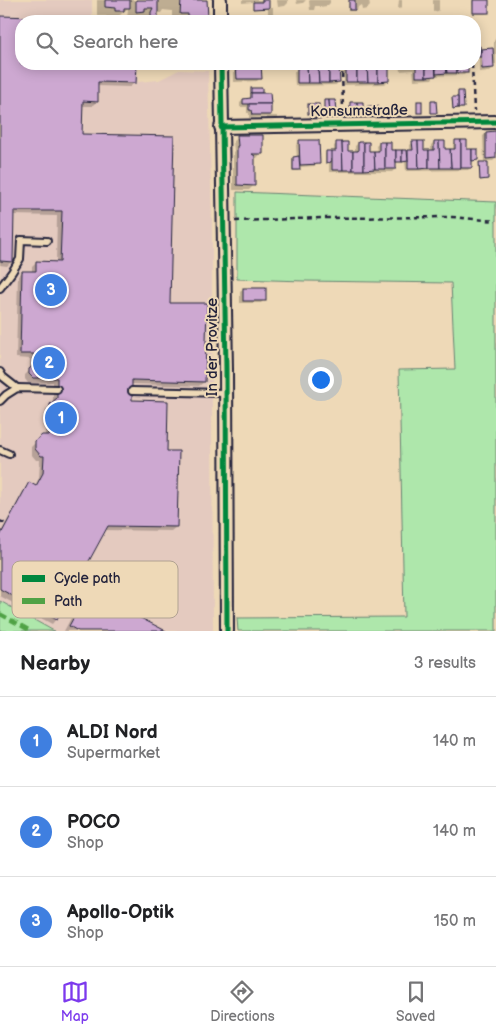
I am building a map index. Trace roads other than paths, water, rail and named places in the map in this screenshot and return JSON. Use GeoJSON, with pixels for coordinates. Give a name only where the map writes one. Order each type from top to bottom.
{"type":"FeatureCollection","features":[{"type":"Feature","properties":{"kind":"street"},"geometry":{"type":"LineString","coordinates":[[220,0],[220,15]]}},
{"type":"Feature","properties":{"kind":"street","name":"In der Provitze"},"geometry":{"type":"LineString","coordinates":[[221,70],[227,631]]}},
{"type":"Feature","properties":{"kind":"street","name":"Konsumstraße"},"geometry":{"type":"LineString","coordinates":[[221,126],[496,122]]}},
{"type":"Feature","properties":{"kind":"lane"},"geometry":{"type":"LineString","coordinates":[[0,288],[20,259],[21,240],[47,241]]}},
{"type":"Feature","properties":{"kind":"lane"},"geometry":{"type":"LineString","coordinates":[[0,372],[17,388]]}},
{"type":"Feature","properties":{"kind":"lane"},"geometry":{"type":"LineString","coordinates":[[0,401],[17,388],[57,389]]}},
{"type":"Feature","properties":{"kind":"lane"},"geometry":{"type":"LineString","coordinates":[[132,391],[225,393]]}},
{"type":"Feature","properties":{"kind":"lane"},"geometry":{"type":"LineString","coordinates":[[0,450],[9,454]]}},
{"type":"Feature","properties":{"kind":"place","name":"Apollo-Optik"},"geometry":{"type":"Point","coordinates":[51,290]}},
{"type":"Feature","properties":{"kind":"place","name":"POCO"},"geometry":{"type":"Point","coordinates":[49,363]}},
{"type":"Feature","properties":{"kind":"place","name":"ALDI Nord"},"geometry":{"type":"Point","coordinates":[61,418]}}]}
